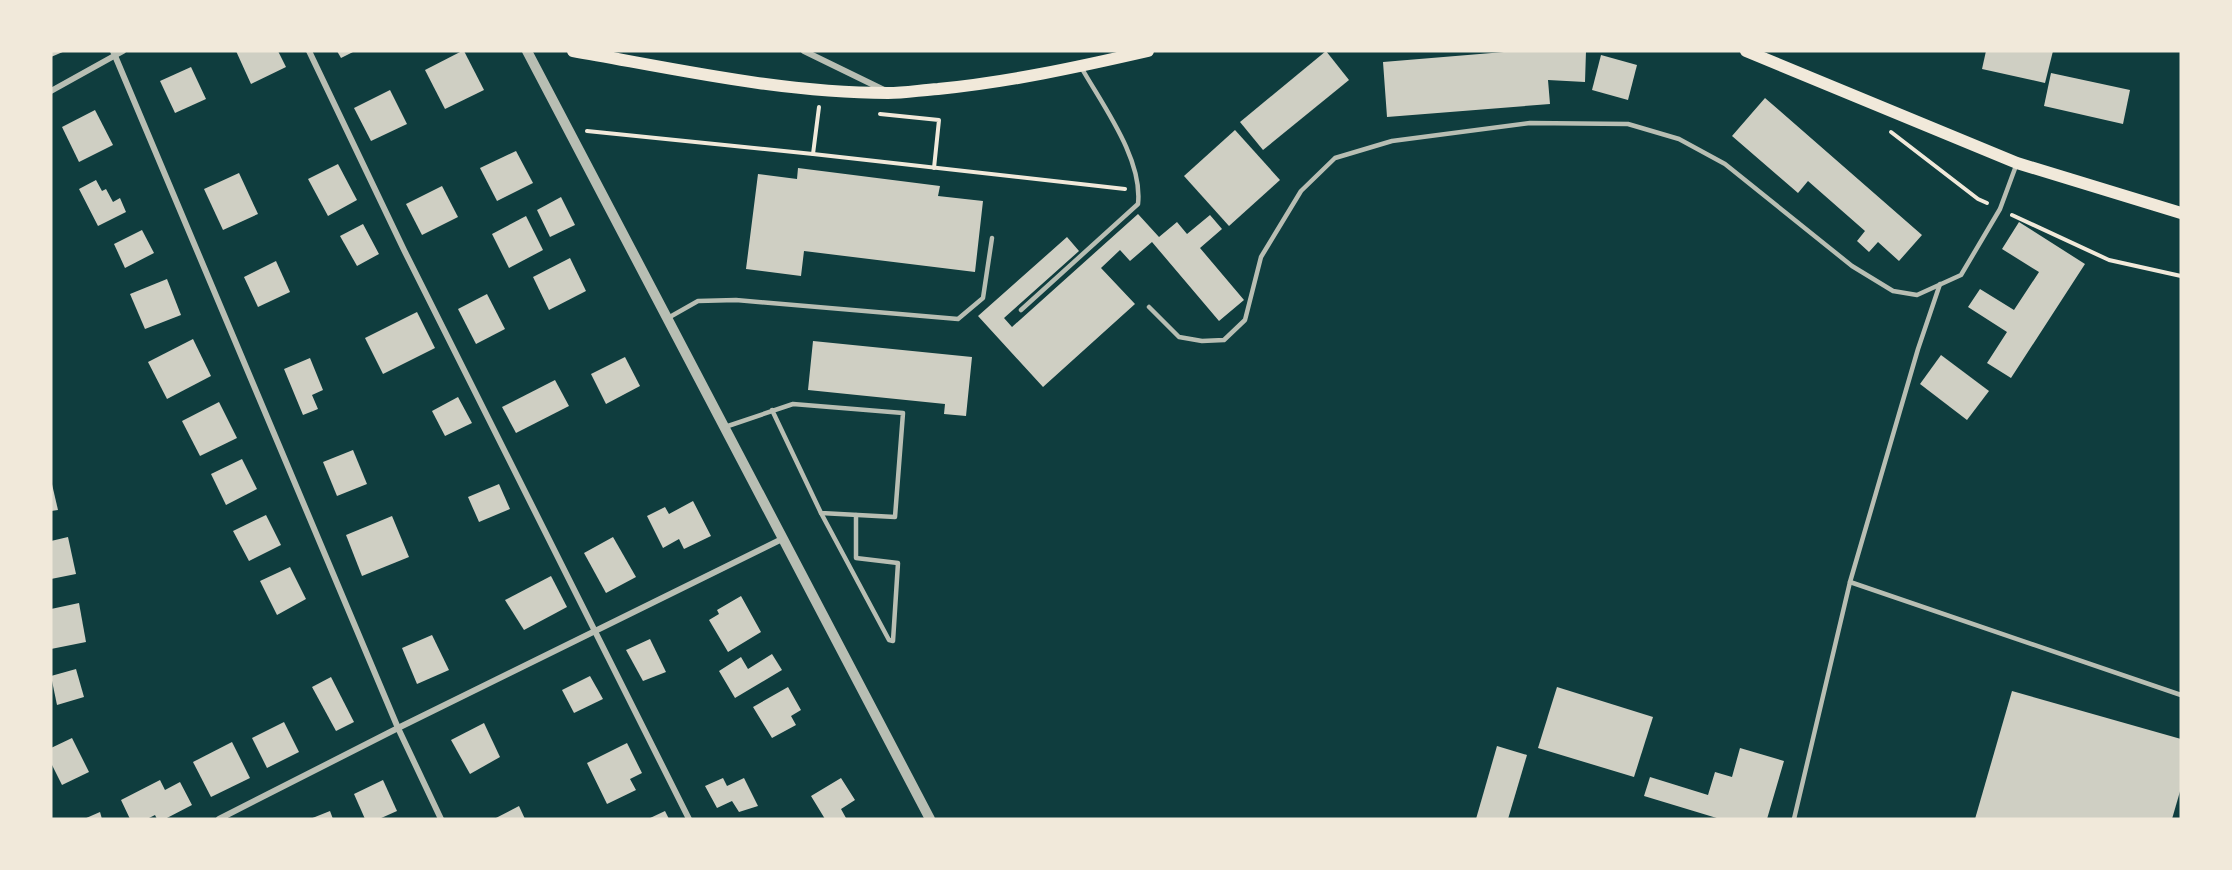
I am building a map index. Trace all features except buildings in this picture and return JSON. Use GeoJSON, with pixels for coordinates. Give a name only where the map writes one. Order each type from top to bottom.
{"type":"FeatureCollection","features":[{"type":"Feature","properties":{"kind":"main road"},"geometry":{"type":"LineString","coordinates":[[573,51],[806,88],[890,93],[1042,75],[1148,51]]}},
{"type":"Feature","properties":{"kind":"main road"},"geometry":{"type":"LineString","coordinates":[[1746,51],[2017,163],[2181,213]]}},
{"type":"Feature","properties":{"kind":"street"},"geometry":{"type":"LineString","coordinates":[[51,91],[114,53],[123,51]]}},
{"type":"Feature","properties":{"kind":"street"},"geometry":{"type":"LineString","coordinates":[[309,51],[404,250],[689,819]]}},
{"type":"Feature","properties":{"kind":"street"},"geometry":{"type":"LineString","coordinates":[[527,51],[930,819]]}},
{"type":"Feature","properties":{"kind":"street"},"geometry":{"type":"LineString","coordinates":[[804,51],[890,93]]}},
{"type":"Feature","properties":{"kind":"street"},"geometry":{"type":"LineString","coordinates":[[114,53],[398,728],[441,819]]}},
{"type":"Feature","properties":{"kind":"street"},"geometry":{"type":"LineString","coordinates":[[219,819],[784,538]]}},
{"type":"Feature","properties":{"kind":"lane"},"geometry":{"type":"LineString","coordinates":[[1021,310],[1138,204],[1140,191],[1133,159],[1080,66]]}},
{"type":"Feature","properties":{"kind":"lane"},"geometry":{"type":"LineString","coordinates":[[1149,307],[1179,337],[1202,341],[1224,340],[1245,320],[1261,257],[1301,191],[1335,158],[1392,141],[1530,123],[1628,124],[1679,139],[1725,164],[1852,266],[1893,291],[1917,295],[1961,275],[2000,209],[2017,163]]}},
{"type":"Feature","properties":{"kind":"lane"},"geometry":{"type":"LineString","coordinates":[[668,318],[698,301],[736,300],[958,319],[983,298],[992,238]]}},
{"type":"Feature","properties":{"kind":"lane"},"geometry":{"type":"LineString","coordinates":[[1794,819],[1850,582],[1918,349],[1940,284]]}},
{"type":"Feature","properties":{"kind":"lane"},"geometry":{"type":"LineString","coordinates":[[725,427],[793,404],[903,413],[895,517],[821,513]]}},
{"type":"Feature","properties":{"kind":"lane"},"geometry":{"type":"LineString","coordinates":[[772,410],[821,513],[889,640],[893,641],[898,563],[856,558],[856,515]]}},
{"type":"Feature","properties":{"kind":"lane"},"geometry":{"type":"LineString","coordinates":[[1850,582],[2181,695]]}},
{"type":"Feature","properties":{"kind":"path"},"geometry":{"type":"LineString","coordinates":[[813,154],[818,107],[829,108]]}},
{"type":"Feature","properties":{"kind":"path"},"geometry":{"type":"LineString","coordinates":[[873,113],[939,120],[934,168]]}},
{"type":"Feature","properties":{"kind":"path"},"geometry":{"type":"LineString","coordinates":[[568,129],[1140,191]]}}]}
